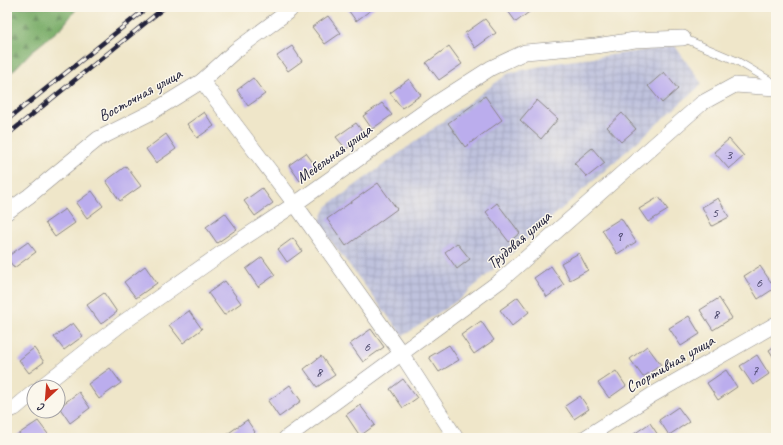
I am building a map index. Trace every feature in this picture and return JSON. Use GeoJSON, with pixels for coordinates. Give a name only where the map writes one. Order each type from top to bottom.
{"type":"FeatureCollection","features":[{"type":"Feature","properties":{"kind":"street","name":"Восточная улица"},"geometry":{"type":"LineString","coordinates":[[7,212],[29,196],[98,139],[152,112],[202,81],[235,51],[290,10]]}},
{"type":"Feature","properties":{"kind":"street","name":"Мебельная улица"},"geometry":{"type":"LineString","coordinates":[[51,379],[121,324],[236,243],[295,204],[438,102],[491,68],[525,52],[596,46],[635,40],[683,38]]}},
{"type":"Feature","properties":{"kind":"street"},"geometry":{"type":"LineString","coordinates":[[202,81],[295,204],[401,353],[456,438]]}},
{"type":"Feature","properties":{"kind":"street","name":"Трудовая улица"},"geometry":{"type":"LineString","coordinates":[[286,438],[500,281],[702,103],[735,85],[776,88]]}},
{"type":"Feature","properties":{"kind":"street","name":"Спортивная улица"},"geometry":{"type":"LineString","coordinates":[[585,438],[652,395],[776,324]]}},
{"type":"Feature","properties":{"kind":"street"},"geometry":{"type":"LineString","coordinates":[[7,411],[15,408],[26,399]]}},
{"type":"Feature","properties":{"kind":"lane"},"geometry":{"type":"LineString","coordinates":[[683,38],[737,61],[776,84]]}},
{"type":"Feature","properties":{"kind":"shaded area"},"geometry":{"type":"Polygon","coordinates":[[[675,46],[702,84],[460,299],[403,336],[318,224],[327,206],[509,73],[555,63],[675,46]]]}},
{"type":"Feature","properties":{"kind":"green space"},"geometry":{"type":"Polygon","coordinates":[[[7,7],[78,7],[62,27],[31,52],[7,77],[7,7]]]}},
{"type":"Feature","properties":{"kind":"building"},"geometry":{"type":"Polygon","coordinates":[[[346,7],[375,7],[356,21],[346,7]]]}},
{"type":"Feature","properties":{"kind":"building"},"geometry":{"type":"Polygon","coordinates":[[[505,7],[532,7],[533,9],[516,22],[505,7]]]}},
{"type":"Feature","properties":{"kind":"building"},"geometry":{"type":"Polygon","coordinates":[[[328,16],[341,33],[325,44],[312,27],[328,16]]]}},
{"type":"Feature","properties":{"kind":"building"},"geometry":{"type":"Polygon","coordinates":[[[485,19],[496,33],[475,48],[465,33],[485,19]]]}},
{"type":"Feature","properties":{"kind":"building"},"geometry":{"type":"Polygon","coordinates":[[[292,46],[302,61],[288,71],[277,56],[292,46]]]}},
{"type":"Feature","properties":{"kind":"building"},"geometry":{"type":"Polygon","coordinates":[[[449,46],[462,64],[439,80],[426,63],[449,46]]]}},
{"type":"Feature","properties":{"kind":"building"},"geometry":{"type":"Polygon","coordinates":[[[664,72],[678,89],[662,103],[648,86],[664,72]]]}},
{"type":"Feature","properties":{"kind":"building"},"geometry":{"type":"Polygon","coordinates":[[[253,78],[265,94],[248,106],[237,90],[253,78]]]}},
{"type":"Feature","properties":{"kind":"building"},"geometry":{"type":"Polygon","coordinates":[[[409,79],[421,95],[402,108],[390,93],[409,79]]]}},
{"type":"Feature","properties":{"kind":"building"},"geometry":{"type":"Polygon","coordinates":[[[485,96],[502,120],[465,147],[448,123],[485,96]]]}},
{"type":"Feature","properties":{"kind":"building"},"geometry":{"type":"Polygon","coordinates":[[[537,100],[558,119],[541,139],[520,120],[537,100]]]}},
{"type":"Feature","properties":{"kind":"building"},"geometry":{"type":"Polygon","coordinates":[[[382,103],[392,115],[372,129],[363,116],[382,103]]]}},
{"type":"Feature","properties":{"kind":"building"},"geometry":{"type":"Polygon","coordinates":[[[204,112],[214,126],[197,138],[187,124],[204,112]]]}},
{"type":"Feature","properties":{"kind":"building"},"geometry":{"type":"Polygon","coordinates":[[[622,113],[636,129],[621,142],[607,127],[622,113]]]}},
{"type":"Feature","properties":{"kind":"building"},"geometry":{"type":"Polygon","coordinates":[[[356,123],[365,135],[346,149],[336,137],[356,123]]]}},
{"type":"Feature","properties":{"kind":"building"},"geometry":{"type":"Polygon","coordinates":[[[166,134],[176,149],[156,163],[146,149],[166,134]]]}},
{"type":"Feature","properties":{"kind":"building"},"geometry":{"type":"Polygon","coordinates":[[[729,139],[744,156],[729,169],[714,152],[729,139]]]}},
{"type":"Feature","properties":{"kind":"building"},"geometry":{"type":"Polygon","coordinates":[[[592,148],[605,163],[587,177],[574,163],[592,148]]]}},
{"type":"Feature","properties":{"kind":"building"},"geometry":{"type":"Polygon","coordinates":[[[306,153],[317,168],[300,181],[289,165],[306,153]]]}},
{"type":"Feature","properties":{"kind":"building"},"geometry":{"type":"Polygon","coordinates":[[[126,166],[141,186],[120,201],[106,181],[126,166]]]}},
{"type":"Feature","properties":{"kind":"building"},"geometry":{"type":"Polygon","coordinates":[[[378,183],[397,209],[346,246],[327,219],[378,183]]]}},
{"type":"Feature","properties":{"kind":"building"},"geometry":{"type":"Polygon","coordinates":[[[262,188],[273,203],[255,216],[244,201],[262,188]]]}},
{"type":"Feature","properties":{"kind":"building"},"geometry":{"type":"Polygon","coordinates":[[[92,191],[103,206],[87,218],[76,203],[92,191]]]}},
{"type":"Feature","properties":{"kind":"building"},"geometry":{"type":"Polygon","coordinates":[[[659,197],[668,210],[648,222],[639,209],[659,197]]]}},
{"type":"Feature","properties":{"kind":"building"},"geometry":{"type":"Polygon","coordinates":[[[718,198],[729,217],[712,226],[702,207],[718,198]]]}},
{"type":"Feature","properties":{"kind":"building"},"geometry":{"type":"Polygon","coordinates":[[[497,203],[520,233],[509,242],[486,212],[497,203]]]}},
{"type":"Feature","properties":{"kind":"building"},"geometry":{"type":"Polygon","coordinates":[[[65,209],[75,223],[55,237],[45,223],[65,209]]]}},
{"type":"Feature","properties":{"kind":"building"},"geometry":{"type":"Polygon","coordinates":[[[225,213],[237,229],[217,243],[206,227],[225,213]]]}},
{"type":"Feature","properties":{"kind":"building"},"geometry":{"type":"Polygon","coordinates":[[[621,218],[636,242],[617,254],[602,230],[621,218]]]}},
{"type":"Feature","properties":{"kind":"building"},"geometry":{"type":"Polygon","coordinates":[[[293,238],[302,251],[287,262],[278,249],[293,238]]]}},
{"type":"Feature","properties":{"kind":"building"},"geometry":{"type":"Polygon","coordinates":[[[28,242],[36,252],[14,268],[7,257],[28,242]]]}},
{"type":"Feature","properties":{"kind":"building"},"geometry":{"type":"Polygon","coordinates":[[[457,243],[470,259],[457,269],[445,252],[457,243]]]}},
{"type":"Feature","properties":{"kind":"building"},"geometry":{"type":"Polygon","coordinates":[[[579,253],[588,270],[570,280],[561,263],[579,253]]]}},
{"type":"Feature","properties":{"kind":"building"},"geometry":{"type":"Polygon","coordinates":[[[262,257],[275,275],[258,287],[246,269],[262,257]]]}},
{"type":"Feature","properties":{"kind":"building"},"geometry":{"type":"Polygon","coordinates":[[[145,266],[157,283],[136,298],[124,282],[145,266]]]}},
{"type":"Feature","properties":{"kind":"building"},"geometry":{"type":"Polygon","coordinates":[[[551,266],[564,285],[547,297],[534,278],[551,266]]]}},
{"type":"Feature","properties":{"kind":"building"},"geometry":{"type":"Polygon","coordinates":[[[760,266],[775,288],[758,299],[744,276],[760,266]]]}},
{"type":"Feature","properties":{"kind":"building"},"geometry":{"type":"Polygon","coordinates":[[[225,281],[241,303],[224,315],[208,293],[225,281]]]}},
{"type":"Feature","properties":{"kind":"building"},"geometry":{"type":"Polygon","coordinates":[[[104,293],[117,312],[101,324],[87,305],[104,293]]]}},
{"type":"Feature","properties":{"kind":"building"},"geometry":{"type":"Polygon","coordinates":[[[518,297],[529,312],[512,326],[500,310],[518,297]]]}},
{"type":"Feature","properties":{"kind":"building"},"geometry":{"type":"Polygon","coordinates":[[[719,298],[732,318],[713,330],[700,310],[719,298]]]}},
{"type":"Feature","properties":{"kind":"building"},"geometry":{"type":"Polygon","coordinates":[[[189,311],[202,329],[183,343],[169,325],[189,311]]]}},
{"type":"Feature","properties":{"kind":"building"},"geometry":{"type":"Polygon","coordinates":[[[689,316],[700,334],[681,346],[669,328],[689,316]]]}},
{"type":"Feature","properties":{"kind":"building"},"geometry":{"type":"Polygon","coordinates":[[[481,321],[494,340],[474,354],[461,335],[481,321]]]}},
{"type":"Feature","properties":{"kind":"building"},"geometry":{"type":"Polygon","coordinates":[[[73,323],[83,336],[64,350],[54,337],[73,323]]]}},
{"type":"Feature","properties":{"kind":"building"},"geometry":{"type":"Polygon","coordinates":[[[371,329],[384,347],[363,362],[350,344],[371,329]]]}},
{"type":"Feature","properties":{"kind":"building"},"geometry":{"type":"Polygon","coordinates":[[[449,345],[459,360],[439,372],[429,357],[449,345]]]}},
{"type":"Feature","properties":{"kind":"building"},"geometry":{"type":"Polygon","coordinates":[[[776,345],[776,361],[769,350],[776,345]]]}},
{"type":"Feature","properties":{"kind":"building"},"geometry":{"type":"Polygon","coordinates":[[[647,346],[661,365],[643,377],[630,359],[647,346]]]}},
{"type":"Feature","properties":{"kind":"building"},"geometry":{"type":"Polygon","coordinates":[[[34,348],[44,362],[29,373],[19,360],[34,348]]]}},
{"type":"Feature","properties":{"kind":"building"},"geometry":{"type":"Polygon","coordinates":[[[757,355],[769,374],[753,385],[740,366],[757,355]]]}},
{"type":"Feature","properties":{"kind":"building"},"geometry":{"type":"Polygon","coordinates":[[[321,356],[335,375],[317,387],[304,369],[321,356]]]}},
{"type":"Feature","properties":{"kind":"building"},"geometry":{"type":"Polygon","coordinates":[[[110,368],[121,383],[99,399],[88,384],[110,368]]]}},
{"type":"Feature","properties":{"kind":"building"},"geometry":{"type":"Polygon","coordinates":[[[726,370],[737,387],[718,400],[707,383],[726,370]]]}},
{"type":"Feature","properties":{"kind":"building"},"geometry":{"type":"Polygon","coordinates":[[[616,371],[626,386],[609,398],[598,383],[616,371]]]}},
{"type":"Feature","properties":{"kind":"building"},"geometry":{"type":"Polygon","coordinates":[[[403,379],[417,398],[403,408],[390,389],[403,379]]]}},
{"type":"Feature","properties":{"kind":"building"},"geometry":{"type":"Polygon","coordinates":[[[290,385],[301,401],[279,417],[268,401],[290,385]]]}},
{"type":"Feature","properties":{"kind":"building"},"geometry":{"type":"Polygon","coordinates":[[[79,392],[90,408],[70,423],[66,417],[66,402],[79,392]]]}},
{"type":"Feature","properties":{"kind":"building"},"geometry":{"type":"Polygon","coordinates":[[[580,396],[589,409],[574,419],[565,406],[580,396]]]}},
{"type":"Feature","properties":{"kind":"building"},"geometry":{"type":"Polygon","coordinates":[[[360,405],[375,425],[360,436],[346,415],[360,405]]]}},
{"type":"Feature","properties":{"kind":"building"},"geometry":{"type":"Polygon","coordinates":[[[678,407],[689,422],[669,435],[659,420],[678,407]]]}},
{"type":"Feature","properties":{"kind":"building"},"geometry":{"type":"Polygon","coordinates":[[[247,420],[255,432],[247,438],[228,438],[226,435],[247,420]]]}},
{"type":"Feature","properties":{"kind":"building"},"geometry":{"type":"Polygon","coordinates":[[[38,421],[51,438],[19,438],[17,435],[38,421]]]}},
{"type":"Feature","properties":{"kind":"building"},"geometry":{"type":"Polygon","coordinates":[[[650,423],[660,438],[637,438],[634,434],[650,423]]]}},
{"type":"Feature","properties":{"kind":"railway"},"geometry":{"type":"LineString","coordinates":[[7,120],[148,7]]}},
{"type":"Feature","properties":{"kind":"railway"},"geometry":{"type":"LineString","coordinates":[[7,135],[165,7]]}}]}
